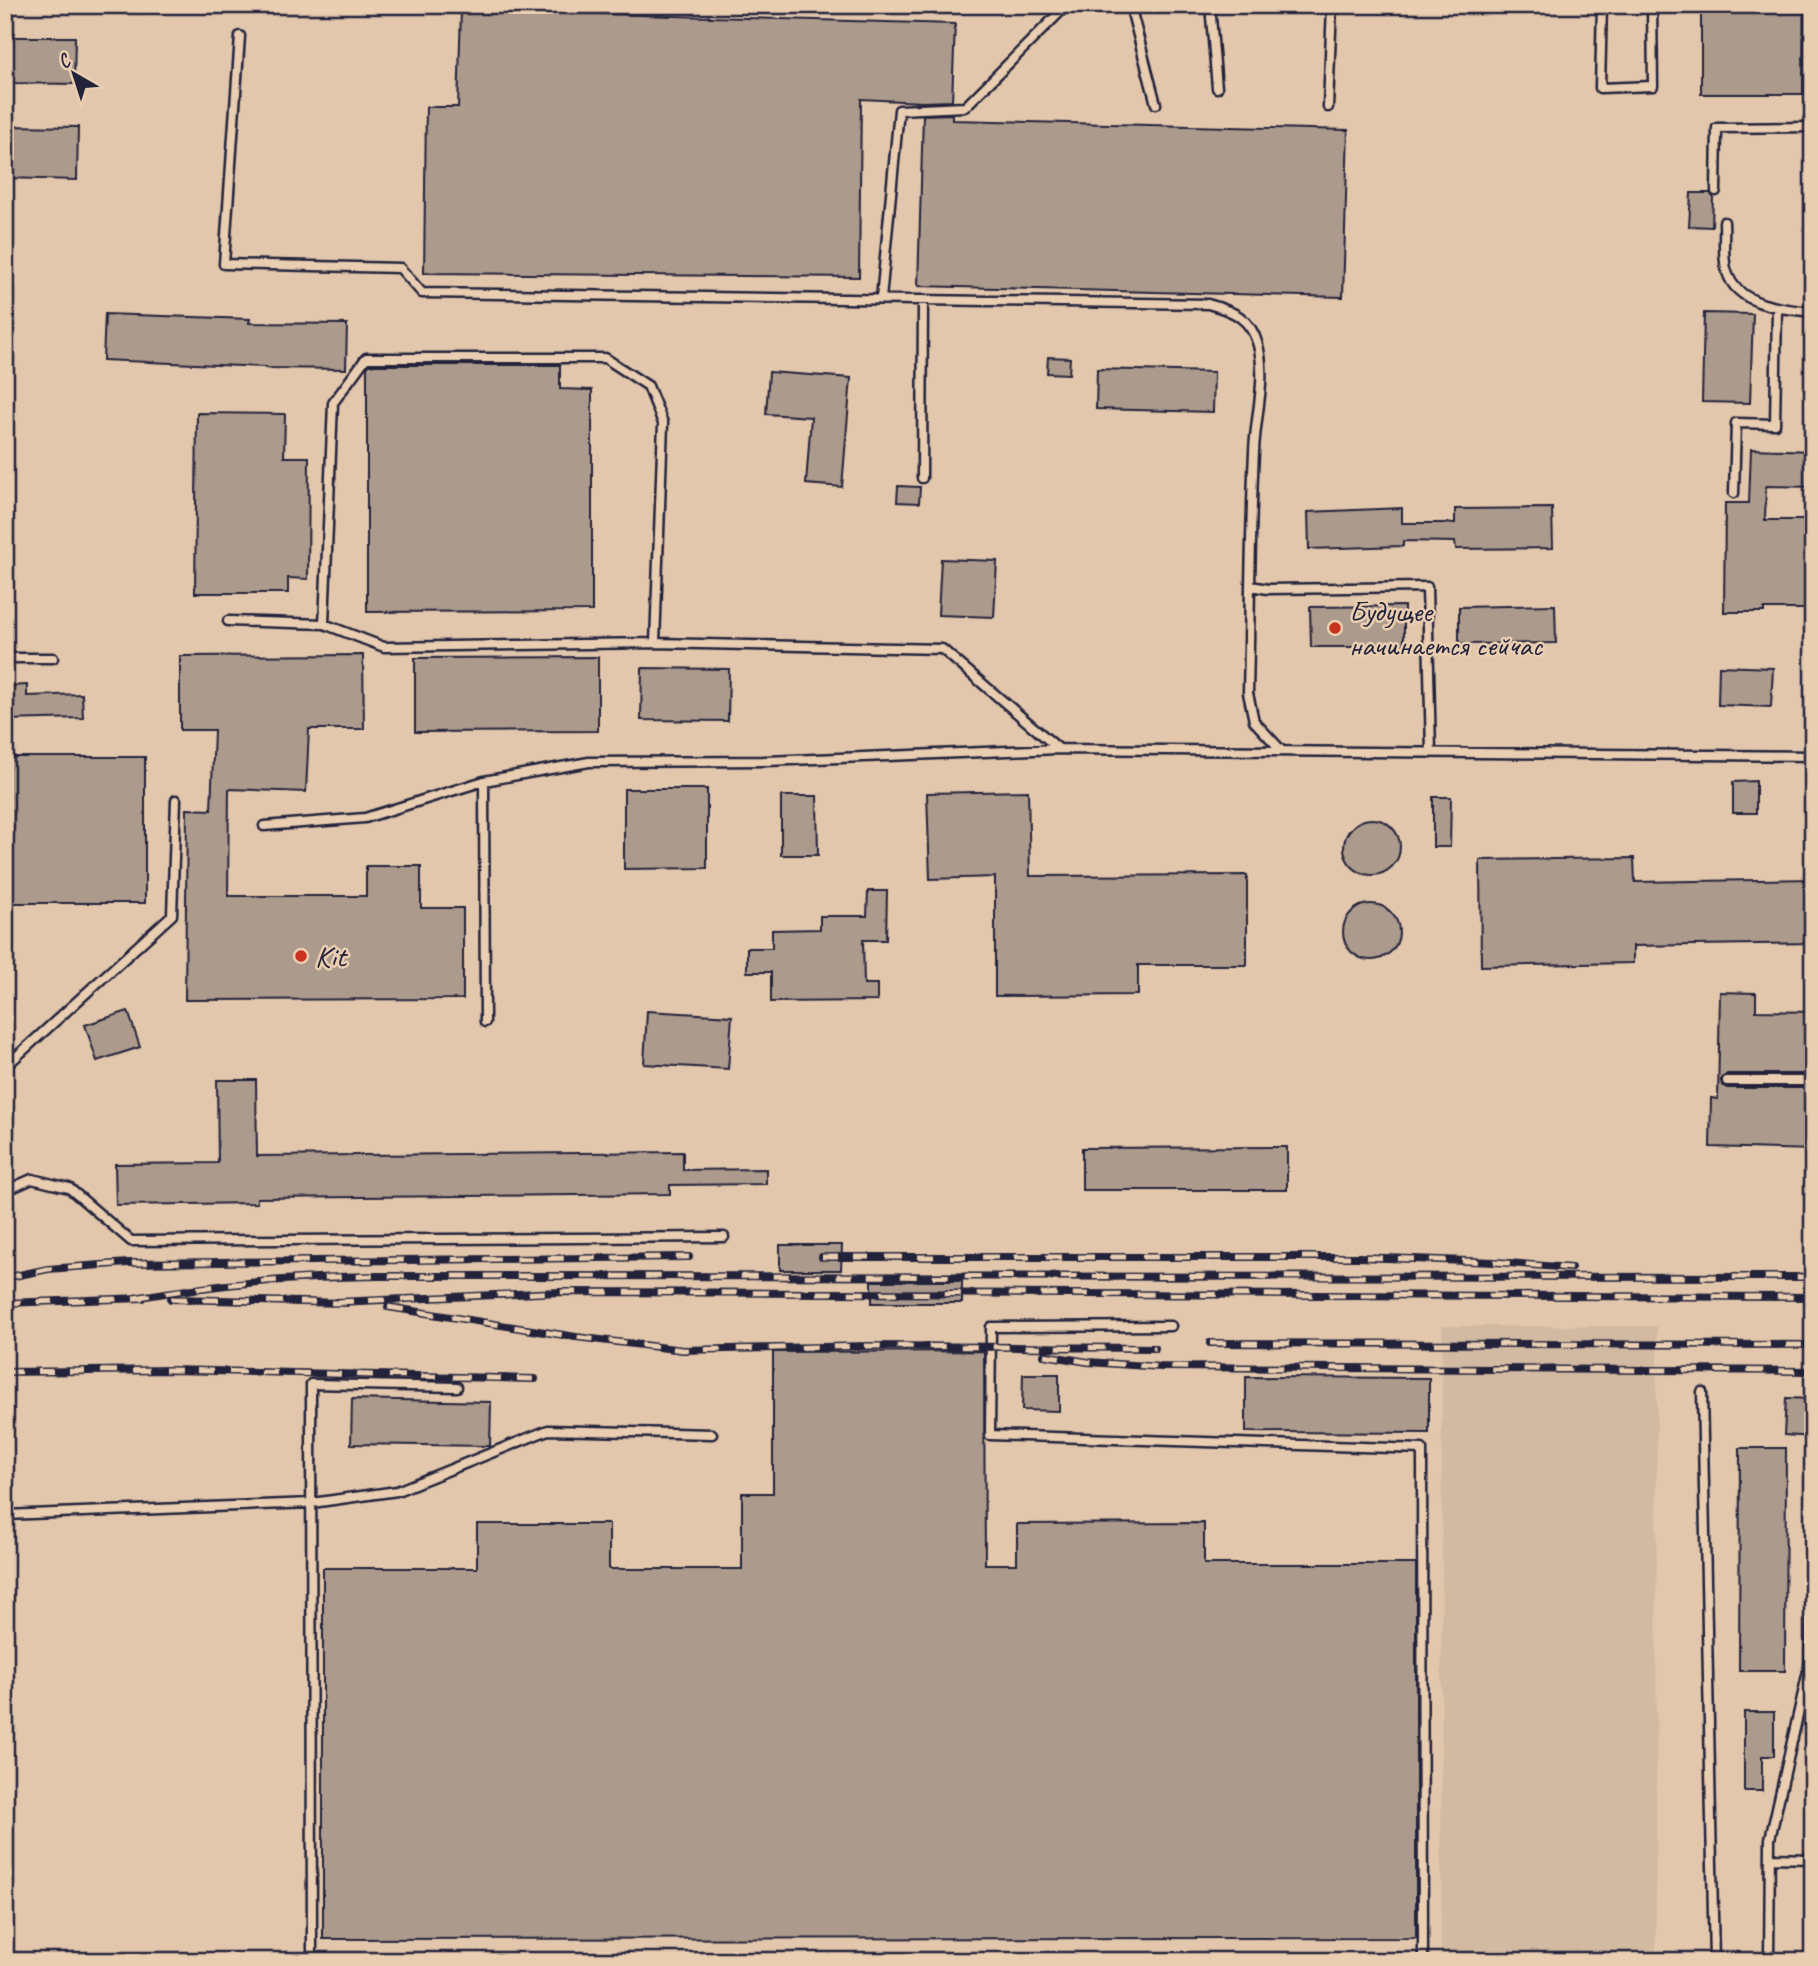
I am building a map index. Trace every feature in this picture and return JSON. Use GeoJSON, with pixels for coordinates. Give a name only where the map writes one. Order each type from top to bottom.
{"type":"FeatureCollection","features":[{"type":"Feature","properties":{"kind":"lane"},"geometry":{"type":"LineString","coordinates":[[881,299],[899,110],[965,107],[1066,5]]}},
{"type":"Feature","properties":{"kind":"lane"},"geometry":{"type":"LineString","coordinates":[[1130,5],[1156,104]]}},
{"type":"Feature","properties":{"kind":"lane"},"geometry":{"type":"LineString","coordinates":[[1210,5],[1217,88]]}},
{"type":"Feature","properties":{"kind":"lane"},"geometry":{"type":"LineString","coordinates":[[1328,107],[1332,5]]}},
{"type":"Feature","properties":{"kind":"lane"},"geometry":{"type":"LineString","coordinates":[[1602,5],[1600,88],[1653,86],[1652,5]]}},
{"type":"Feature","properties":{"kind":"lane"},"geometry":{"type":"LineString","coordinates":[[240,36],[224,264],[400,268],[422,293],[1208,304],[1233,310],[1249,325],[1258,344],[1261,375],[1254,450],[1248,693],[1254,721],[1281,750]]}},
{"type":"Feature","properties":{"kind":"lane"},"geometry":{"type":"LineString","coordinates":[[1716,191],[1717,128],[1813,127]]}},
{"type":"Feature","properties":{"kind":"lane"},"geometry":{"type":"LineString","coordinates":[[1724,222],[1727,272],[1740,292],[1777,309],[1813,312]]}},
{"type":"Feature","properties":{"kind":"lane"},"geometry":{"type":"LineString","coordinates":[[922,478],[923,300]]}},
{"type":"Feature","properties":{"kind":"lane"},"geometry":{"type":"LineString","coordinates":[[1734,493],[1736,423],[1775,424],[1777,309]]}},
{"type":"Feature","properties":{"kind":"lane"},"geometry":{"type":"LineString","coordinates":[[324,624],[333,402],[366,358],[605,358],[648,386],[663,423],[655,643]]}},
{"type":"Feature","properties":{"kind":"lane"},"geometry":{"type":"LineString","coordinates":[[1251,586],[1268,589],[1427,586],[1431,752]]}},
{"type":"Feature","properties":{"kind":"lane"},"geometry":{"type":"LineString","coordinates":[[228,621],[324,624],[384,647],[655,643],[942,649],[1059,749]]}},
{"type":"Feature","properties":{"kind":"lane"},"geometry":{"type":"LineString","coordinates":[[5,652],[12,658],[53,659]]}},
{"type":"Feature","properties":{"kind":"lane"},"geometry":{"type":"LineString","coordinates":[[264,826],[365,818],[484,781],[589,762],[767,761],[1059,749],[1813,756]]}},
{"type":"Feature","properties":{"kind":"lane"},"geometry":{"type":"LineString","coordinates":[[484,781],[485,1022]]}},
{"type":"Feature","properties":{"kind":"lane"},"geometry":{"type":"LineString","coordinates":[[5,1067],[172,915],[176,800]]}},
{"type":"Feature","properties":{"kind":"lane"},"geometry":{"type":"LineString","coordinates":[[1727,1081],[1813,1081]]}},
{"type":"Feature","properties":{"kind":"lane"},"geometry":{"type":"LineString","coordinates":[[5,1191],[32,1179],[69,1188],[131,1241],[724,1237]]}},
{"type":"Feature","properties":{"kind":"lane"},"geometry":{"type":"LineString","coordinates":[[1171,1326],[991,1327],[990,1435],[1422,1449],[1423,1961]]}},
{"type":"Feature","properties":{"kind":"lane"},"geometry":{"type":"LineString","coordinates":[[312,1961],[311,1384],[457,1388]]}},
{"type":"Feature","properties":{"kind":"lane"},"geometry":{"type":"LineString","coordinates":[[1702,1392],[1714,1961]]}},
{"type":"Feature","properties":{"kind":"lane"},"geometry":{"type":"LineString","coordinates":[[5,1515],[312,1503],[397,1491],[548,1430],[712,1434]]}},
{"type":"Feature","properties":{"kind":"lane"},"geometry":{"type":"LineString","coordinates":[[1769,1961],[1770,1839],[1810,1662],[1813,1571]]}},
{"type":"Feature","properties":{"kind":"lane"},"geometry":{"type":"LineString","coordinates":[[1770,1858],[1813,1859]]}},
{"type":"Feature","properties":{"kind":"shaded area"},"geometry":{"type":"Polygon","coordinates":[[[1442,1326],[1657,1326],[1656,1961],[1441,1961],[1442,1326]]]}},
{"type":"Feature","properties":{"kind":"building"},"geometry":{"type":"Polygon","coordinates":[[[1701,5],[1804,5],[1803,94],[1701,94],[1701,5]]]}},
{"type":"Feature","properties":{"kind":"building"},"geometry":{"type":"Polygon","coordinates":[[[461,10],[955,24],[952,101],[861,99],[859,277],[424,273],[426,107],[458,107],[461,10]]]}},
{"type":"Feature","properties":{"kind":"building"},"geometry":{"type":"Polygon","coordinates":[[[5,37],[75,37],[74,84],[5,83],[5,37]]]}},
{"type":"Feature","properties":{"kind":"building"},"geometry":{"type":"Polygon","coordinates":[[[952,114],[952,120],[1348,130],[1343,297],[918,286],[923,115],[952,114]]]}},
{"type":"Feature","properties":{"kind":"building"},"geometry":{"type":"Polygon","coordinates":[[[5,126],[78,127],[77,180],[5,178],[5,126]]]}},
{"type":"Feature","properties":{"kind":"building"},"geometry":{"type":"Polygon","coordinates":[[[1691,193],[1710,193],[1713,197],[1712,227],[1689,226],[1691,193]]]}},
{"type":"Feature","properties":{"kind":"building"},"geometry":{"type":"Polygon","coordinates":[[[1704,313],[1753,314],[1750,403],[1702,402],[1704,313]]]}},
{"type":"Feature","properties":{"kind":"building"},"geometry":{"type":"Polygon","coordinates":[[[105,314],[250,319],[249,323],[347,324],[346,369],[103,360],[105,314]]]}},
{"type":"Feature","properties":{"kind":"building"},"geometry":{"type":"Polygon","coordinates":[[[1048,357],[1070,358],[1069,374],[1047,373],[1048,357]]]}},
{"type":"Feature","properties":{"kind":"building"},"geometry":{"type":"Polygon","coordinates":[[[369,365],[560,365],[560,389],[592,390],[592,611],[367,612],[369,365]]]}},
{"type":"Feature","properties":{"kind":"building"},"geometry":{"type":"Polygon","coordinates":[[[1097,369],[1214,372],[1213,412],[1096,409],[1097,369]]]}},
{"type":"Feature","properties":{"kind":"building"},"geometry":{"type":"Polygon","coordinates":[[[769,372],[851,378],[842,487],[806,484],[811,417],[766,414],[769,372]]]}},
{"type":"Feature","properties":{"kind":"building"},"geometry":{"type":"Polygon","coordinates":[[[197,413],[285,414],[284,457],[309,457],[308,579],[288,578],[288,593],[195,593],[197,413]]]}},
{"type":"Feature","properties":{"kind":"building"},"geometry":{"type":"Polygon","coordinates":[[[1751,449],[1813,451],[1813,487],[1766,486],[1765,520],[1813,520],[1813,609],[1724,612],[1725,503],[1749,503],[1751,449]]]}},
{"type":"Feature","properties":{"kind":"building"},"geometry":{"type":"Polygon","coordinates":[[[898,486],[920,487],[919,503],[897,502],[898,486]]]}},
{"type":"Feature","properties":{"kind":"building"},"geometry":{"type":"Polygon","coordinates":[[[1402,508],[1402,523],[1455,523],[1455,509],[1552,508],[1553,548],[1456,549],[1455,542],[1403,541],[1403,546],[1309,549],[1308,512],[1402,508]]]}},
{"type":"Feature","properties":{"kind":"building"},"geometry":{"type":"Polygon","coordinates":[[[941,559],[997,561],[994,617],[938,615],[941,559]]]}},
{"type":"Feature","properties":{"kind":"building"},"geometry":{"type":"Polygon","coordinates":[[[1555,605],[1556,643],[1459,644],[1459,607],[1555,605]]]}},
{"type":"Feature","properties":{"kind":"building"},"geometry":{"type":"Polygon","coordinates":[[[1404,606],[1404,647],[1311,647],[1310,607],[1404,606]]]}},
{"type":"Feature","properties":{"kind":"building"},"geometry":{"type":"Polygon","coordinates":[[[363,655],[364,729],[309,729],[306,792],[229,789],[228,896],[366,896],[366,866],[421,866],[421,908],[463,908],[463,999],[185,1000],[187,809],[211,810],[214,730],[180,730],[180,656],[363,655]]]}},
{"type":"Feature","properties":{"kind":"building"},"geometry":{"type":"Polygon","coordinates":[[[598,657],[598,731],[415,732],[415,658],[598,657]]]}},
{"type":"Feature","properties":{"kind":"building"},"geometry":{"type":"Polygon","coordinates":[[[1719,666],[1773,668],[1771,707],[1718,705],[1719,666]]]}},
{"type":"Feature","properties":{"kind":"building"},"geometry":{"type":"Polygon","coordinates":[[[642,668],[729,669],[728,721],[641,720],[642,668]]]}},
{"type":"Feature","properties":{"kind":"building"},"geometry":{"type":"Polygon","coordinates":[[[27,685],[27,696],[82,694],[83,718],[5,720],[5,686],[27,685]]]}},
{"type":"Feature","properties":{"kind":"building"},"geometry":{"type":"Polygon","coordinates":[[[5,757],[145,757],[145,903],[5,903],[5,757]]]}},
{"type":"Feature","properties":{"kind":"building"},"geometry":{"type":"Polygon","coordinates":[[[1756,781],[1756,813],[1733,813],[1733,782],[1756,781]]]}},
{"type":"Feature","properties":{"kind":"building"},"geometry":{"type":"Polygon","coordinates":[[[624,789],[707,789],[707,868],[624,869],[624,789]]]}},
{"type":"Feature","properties":{"kind":"building"},"geometry":{"type":"Polygon","coordinates":[[[1028,791],[1030,876],[1247,875],[1247,965],[1138,965],[1138,995],[995,996],[995,877],[930,879],[927,793],[1028,791]]]}},
{"type":"Feature","properties":{"kind":"building"},"geometry":{"type":"Polygon","coordinates":[[[781,796],[817,796],[818,855],[781,855],[781,796]]]}},
{"type":"Feature","properties":{"kind":"building"},"geometry":{"type":"Polygon","coordinates":[[[1433,797],[1451,797],[1450,847],[1433,847],[1433,797]]]}},
{"type":"Feature","properties":{"kind":"building"},"geometry":{"type":"Polygon","coordinates":[[[1372,819],[1383,821],[1392,827],[1398,836],[1398,858],[1392,867],[1383,873],[1372,875],[1361,873],[1352,867],[1346,858],[1344,847],[1346,836],[1352,827],[1361,821],[1372,819]]]}},
{"type":"Feature","properties":{"kind":"building"},"geometry":{"type":"Polygon","coordinates":[[[1634,858],[1635,882],[1813,879],[1813,943],[1633,946],[1633,963],[1481,966],[1480,860],[1634,858]]]}},
{"type":"Feature","properties":{"kind":"building"},"geometry":{"type":"Polygon","coordinates":[[[868,891],[887,891],[886,940],[863,940],[864,984],[877,984],[877,1001],[771,1002],[771,972],[747,972],[747,948],[772,948],[772,930],[820,929],[820,916],[867,916],[868,891]]]}},
{"type":"Feature","properties":{"kind":"building"},"geometry":{"type":"Polygon","coordinates":[[[1371,904],[1382,906],[1391,912],[1397,921],[1397,943],[1391,952],[1382,958],[1371,960],[1360,958],[1351,952],[1345,943],[1343,932],[1345,921],[1351,912],[1360,906],[1371,904]]]}},
{"type":"Feature","properties":{"kind":"building"},"geometry":{"type":"Polygon","coordinates":[[[1720,992],[1756,993],[1756,1011],[1813,1012],[1812,1074],[1727,1074],[1721,1080],[1722,1085],[1727,1088],[1812,1088],[1813,1150],[1710,1147],[1711,1098],[1718,1099],[1720,992]]]}},
{"type":"Feature","properties":{"kind":"building"},"geometry":{"type":"Polygon","coordinates":[[[128,1011],[140,1047],[97,1061],[85,1025],[128,1011]]]}},
{"type":"Feature","properties":{"kind":"building"},"geometry":{"type":"Polygon","coordinates":[[[647,1011],[732,1016],[728,1069],[644,1064],[647,1011]]]}},
{"type":"Feature","properties":{"kind":"building"},"geometry":{"type":"Polygon","coordinates":[[[217,1080],[256,1080],[257,1156],[683,1152],[683,1170],[766,1169],[766,1184],[670,1185],[670,1194],[257,1198],[257,1203],[116,1205],[115,1164],[218,1163],[217,1080]]]}},
{"type":"Feature","properties":{"kind":"building"},"geometry":{"type":"Polygon","coordinates":[[[1287,1147],[1287,1190],[1082,1190],[1082,1148],[1287,1147]]]}},
{"type":"Feature","properties":{"kind":"building"},"geometry":{"type":"Polygon","coordinates":[[[780,1245],[842,1245],[841,1270],[780,1270],[780,1245]]]}},
{"type":"Feature","properties":{"kind":"building"},"geometry":{"type":"Polygon","coordinates":[[[872,1281],[962,1281],[962,1303],[872,1303],[872,1281]]]}},
{"type":"Feature","properties":{"kind":"building"},"geometry":{"type":"Polygon","coordinates":[[[984,1351],[985,1564],[1017,1564],[1017,1524],[1204,1523],[1204,1564],[1416,1564],[1416,1938],[323,1939],[323,1568],[477,1568],[477,1524],[609,1524],[609,1569],[742,1569],[742,1493],[773,1493],[773,1352],[984,1351]]]}},
{"type":"Feature","properties":{"kind":"building"},"geometry":{"type":"Polygon","coordinates":[[[1023,1374],[1059,1374],[1059,1411],[1022,1410],[1023,1374]]]}},
{"type":"Feature","properties":{"kind":"building"},"geometry":{"type":"Polygon","coordinates":[[[1246,1377],[1429,1378],[1429,1433],[1246,1432],[1246,1377]]]}},
{"type":"Feature","properties":{"kind":"building"},"geometry":{"type":"Polygon","coordinates":[[[1786,1398],[1813,1399],[1813,1437],[1784,1435],[1786,1398]]]}},
{"type":"Feature","properties":{"kind":"building"},"geometry":{"type":"Polygon","coordinates":[[[352,1399],[491,1402],[490,1446],[351,1444],[352,1399]]]}},
{"type":"Feature","properties":{"kind":"building"},"geometry":{"type":"Polygon","coordinates":[[[1740,1448],[1786,1448],[1785,1671],[1739,1671],[1740,1448]]]}},
{"type":"Feature","properties":{"kind":"building"},"geometry":{"type":"Polygon","coordinates":[[[1744,1712],[1774,1712],[1774,1756],[1762,1756],[1762,1791],[1744,1791],[1744,1712]]]}},
{"type":"Feature","properties":{"kind":"railway"},"geometry":{"type":"LineString","coordinates":[[5,1278],[48,1269],[128,1263],[689,1257]]}},
{"type":"Feature","properties":{"kind":"railway"},"geometry":{"type":"LineString","coordinates":[[822,1257],[1358,1257],[1571,1268]]}},
{"type":"Feature","properties":{"kind":"railway"},"geometry":{"type":"LineString","coordinates":[[134,1298],[256,1282],[378,1276],[1813,1277]]}},
{"type":"Feature","properties":{"kind":"railway"},"geometry":{"type":"LineString","coordinates":[[337,1302],[560,1292],[1813,1297]]}},
{"type":"Feature","properties":{"kind":"railway"},"geometry":{"type":"LineString","coordinates":[[5,1303],[143,1298]]}},
{"type":"Feature","properties":{"kind":"railway"},"geometry":{"type":"LineString","coordinates":[[171,1299],[346,1303]]}},
{"type":"Feature","properties":{"kind":"railway"},"geometry":{"type":"LineString","coordinates":[[388,1307],[576,1337],[683,1350],[869,1346],[1155,1348]]}},
{"type":"Feature","properties":{"kind":"railway"},"geometry":{"type":"LineString","coordinates":[[1210,1343],[1813,1345]]}},
{"type":"Feature","properties":{"kind":"railway"},"geometry":{"type":"LineString","coordinates":[[1044,1355],[1088,1362],[1161,1367],[1813,1371]]}},
{"type":"Feature","properties":{"kind":"railway"},"geometry":{"type":"LineString","coordinates":[[5,1372],[172,1370],[535,1379]]}},
{"type":"Feature","properties":{"kind":"place","name":"Будущее начинается сейчас"},"geometry":{"type":"Point","coordinates":[1335,628]}},
{"type":"Feature","properties":{"kind":"place","name":"Kit"},"geometry":{"type":"Point","coordinates":[301,956]}}]}
